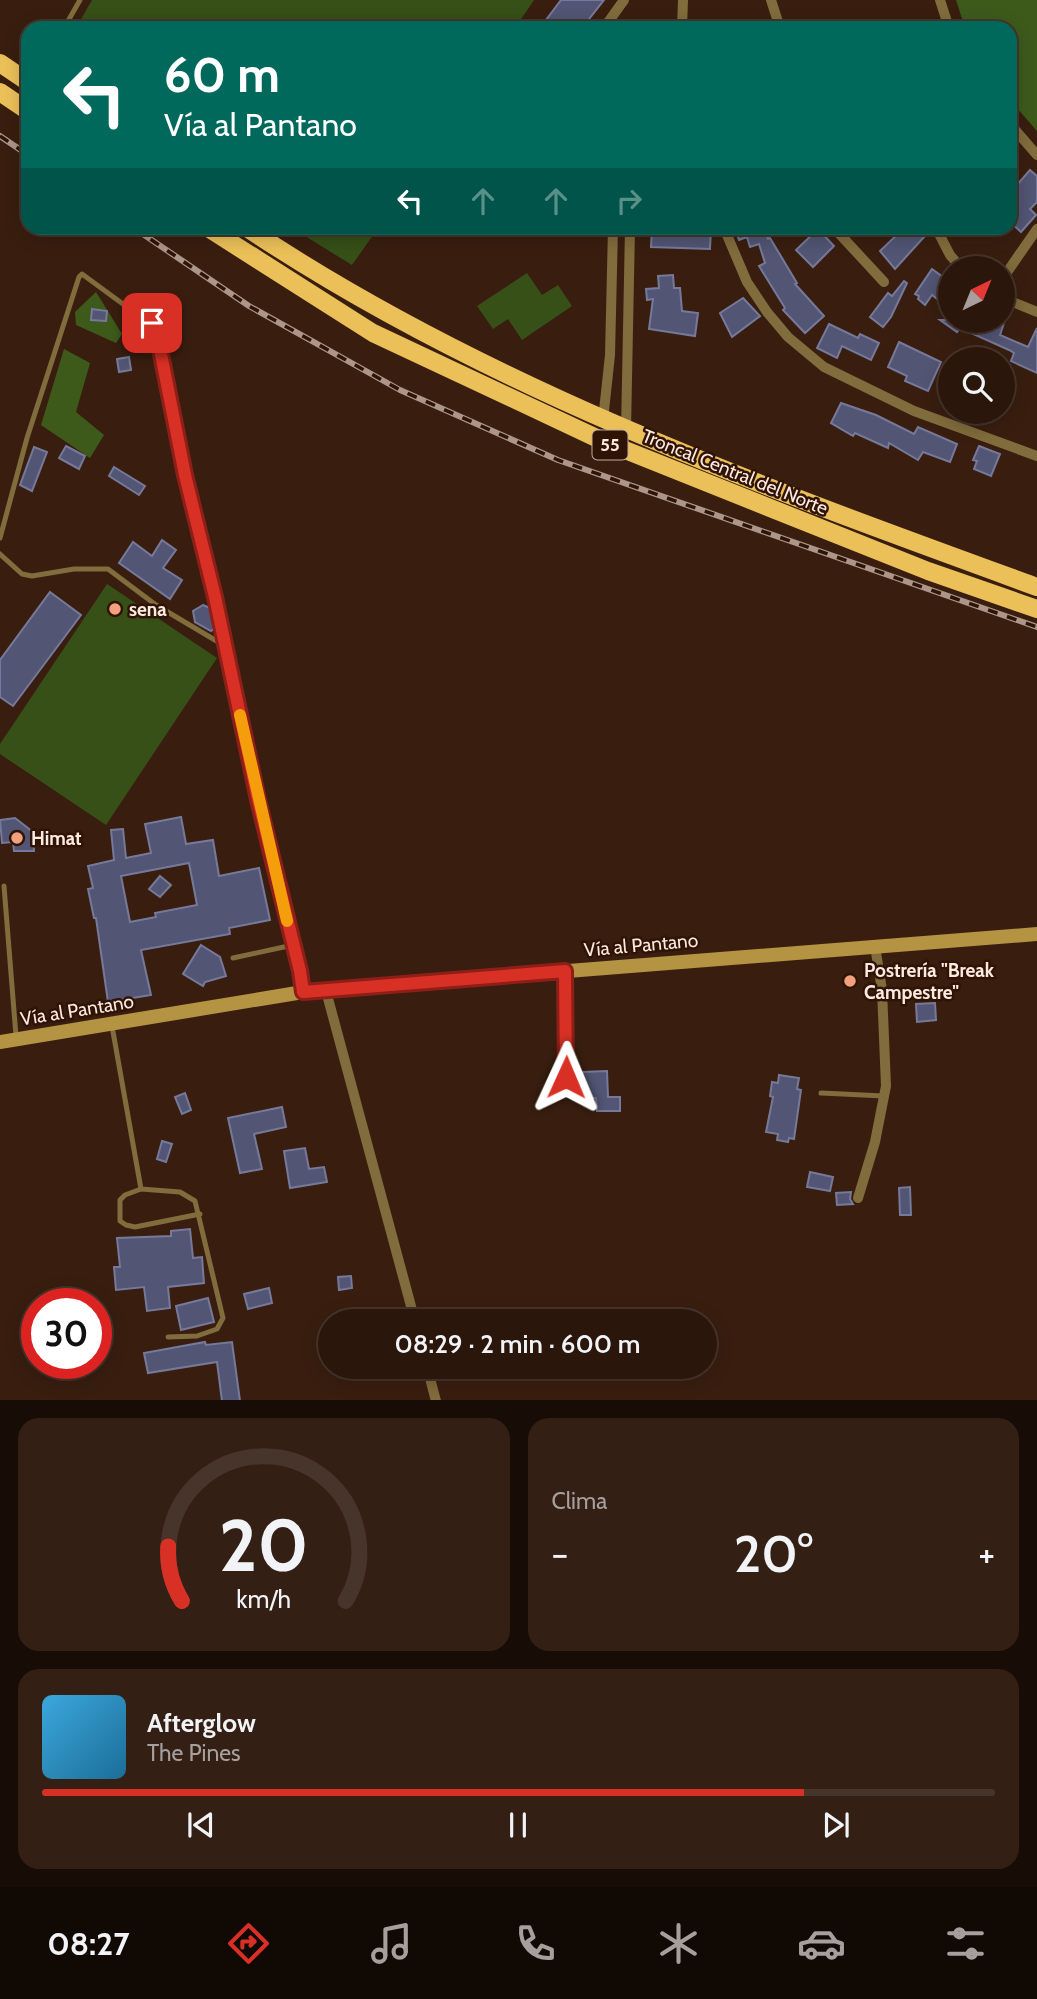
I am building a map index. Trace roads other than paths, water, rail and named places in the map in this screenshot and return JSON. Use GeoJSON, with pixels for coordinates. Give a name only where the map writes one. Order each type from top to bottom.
{"type":"FeatureCollection","features":[{"type":"Feature","properties":{"kind":"highway"},"geometry":{"type":"LineString","coordinates":[[0,63],[21,77]]}},
{"type":"Feature","properties":{"kind":"highway"},"geometry":{"type":"LineString","coordinates":[[0,92],[21,106]]}},
{"type":"Feature","properties":{"kind":"highway","name":"Troncal Central del Norte"},"geometry":{"type":"LineString","coordinates":[[219,235],[373,332],[605,442],[928,571],[1037,609]]}},
{"type":"Feature","properties":{"kind":"highway","name":"Troncal Central del Norte"},"geometry":{"type":"LineString","coordinates":[[258,235],[375,308],[626,430],[844,517],[1037,587]]}},
{"type":"Feature","properties":{"kind":"main road","name":"Vía al Pantano"},"geometry":{"type":"LineString","coordinates":[[0,1042],[303,992],[1037,934]]}},
{"type":"Feature","properties":{"kind":"street"},"geometry":{"type":"LineString","coordinates":[[609,21],[624,0]]}},
{"type":"Feature","properties":{"kind":"street"},"geometry":{"type":"LineString","coordinates":[[682,21],[683,0]]}},
{"type":"Feature","properties":{"kind":"street"},"geometry":{"type":"LineString","coordinates":[[771,0],[778,21]]}},
{"type":"Feature","properties":{"kind":"street"},"geometry":{"type":"LineString","coordinates":[[940,0],[947,21]]}},
{"type":"Feature","properties":{"kind":"street"},"geometry":{"type":"LineString","coordinates":[[1017,132],[1037,155]]}},
{"type":"Feature","properties":{"kind":"street"},"geometry":{"type":"LineString","coordinates":[[1015,261],[1037,229]]}},
{"type":"Feature","properties":{"kind":"street"},"geometry":{"type":"LineString","coordinates":[[603,419],[610,355],[613,235]]}},
{"type":"Feature","properties":{"kind":"street"},"geometry":{"type":"LineString","coordinates":[[626,430],[630,235]]}},
{"type":"Feature","properties":{"kind":"street"},"geometry":{"type":"LineString","coordinates":[[727,235],[747,282],[767,312],[788,337],[824,367],[914,411],[1037,456]]}},
{"type":"Feature","properties":{"kind":"street"},"geometry":{"type":"LineString","coordinates":[[840,235],[884,282]]}},
{"type":"Feature","properties":{"kind":"street"},"geometry":{"type":"LineString","coordinates":[[940,235],[952,256]]}},
{"type":"Feature","properties":{"kind":"street"},"geometry":{"type":"LineString","coordinates":[[611,299],[630,300]]}},
{"type":"Feature","properties":{"kind":"street"},"geometry":{"type":"LineString","coordinates":[[1015,303],[1037,312]]}},
{"type":"Feature","properties":{"kind":"street"},"geometry":{"type":"LineString","coordinates":[[858,1198],[875,1142],[886,1086],[882,990],[875,946]]}},
{"type":"Feature","properties":{"kind":"street"},"geometry":{"type":"LineString","coordinates":[[565,971],[566,1077]]}},
{"type":"Feature","properties":{"kind":"street"},"geometry":{"type":"LineString","coordinates":[[326,990],[412,1309]]}},
{"type":"Feature","properties":{"kind":"street"},"geometry":{"type":"LineString","coordinates":[[430,1379],[436,1400]]}},
{"type":"Feature","properties":{"kind":"lane"},"geometry":{"type":"LineString","coordinates":[[68,21],[80,0]]}},
{"type":"Feature","properties":{"kind":"lane"},"geometry":{"type":"LineString","coordinates":[[0,538],[27,438],[82,274],[156,329],[185,475],[303,992]]}},
{"type":"Feature","properties":{"kind":"lane"},"geometry":{"type":"LineString","coordinates":[[0,554],[22,574],[32,576],[74,569],[108,569],[156,605],[226,646]]}},
{"type":"Feature","properties":{"kind":"lane"},"geometry":{"type":"LineString","coordinates":[[4,886],[16,1039]]}},
{"type":"Feature","properties":{"kind":"lane"},"geometry":{"type":"LineString","coordinates":[[233,958],[293,945]]}},
{"type":"Feature","properties":{"kind":"lane"},"geometry":{"type":"LineString","coordinates":[[111,1024],[141,1189]]}},
{"type":"Feature","properties":{"kind":"lane"},"geometry":{"type":"LineString","coordinates":[[821,1093],[884,1096]]}},
{"type":"Feature","properties":{"kind":"lane"},"geometry":{"type":"LineString","coordinates":[[168,1337],[197,1336],[218,1329],[223,1318],[200,1214],[195,1201],[180,1192],[141,1189],[125,1195],[120,1200],[120,1221],[135,1227],[200,1214]]}},
{"type":"Feature","properties":{"kind":"railway"},"geometry":{"type":"LineString","coordinates":[[0,136],[21,150]]}},
{"type":"Feature","properties":{"kind":"railway"},"geometry":{"type":"LineString","coordinates":[[144,235],[249,306],[400,390],[558,460],[1037,627]]}},
{"type":"Feature","properties":{"kind":"place","name":"sena"},"geometry":{"type":"Point","coordinates":[115,609]}},
{"type":"Feature","properties":{"kind":"place","name":"Himat"},"geometry":{"type":"Point","coordinates":[17,838]}},
{"type":"Feature","properties":{"kind":"place","name":"Postrería \"Break Campestre\""},"geometry":{"type":"Point","coordinates":[850,981]}}]}
